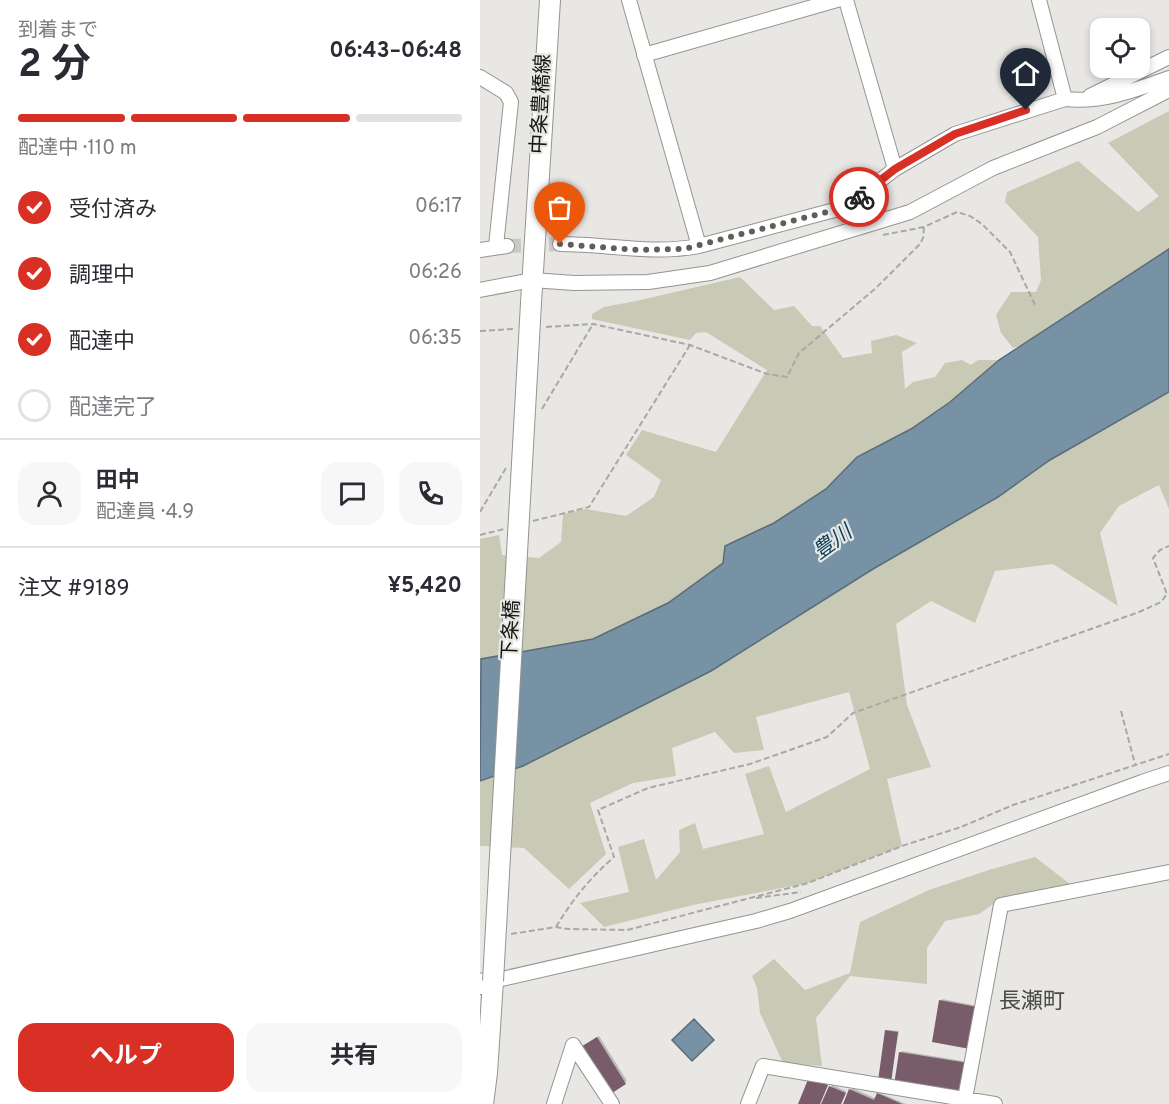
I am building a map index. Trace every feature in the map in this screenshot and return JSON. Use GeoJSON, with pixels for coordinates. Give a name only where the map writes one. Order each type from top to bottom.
{"type":"FeatureCollection","features":[{"type":"Feature","properties":{"kind":"main road","name":"中条豊橋線"},"geometry":{"type":"LineString","coordinates":[[532,280],[550,0]]}},
{"type":"Feature","properties":{"kind":"main road","name":"下条橋"},"geometry":{"type":"LineString","coordinates":[[483,1104],[487,1073],[486,983],[532,280]]}},
{"type":"Feature","properties":{"kind":"street"},"geometry":{"type":"LineString","coordinates":[[629,0],[699,246]]}},
{"type":"Feature","properties":{"kind":"street"},"geometry":{"type":"LineString","coordinates":[[644,55],[837,0]]}},
{"type":"Feature","properties":{"kind":"street"},"geometry":{"type":"LineString","coordinates":[[846,0],[895,169]]}},
{"type":"Feature","properties":{"kind":"street"},"geometry":{"type":"LineString","coordinates":[[1039,0],[1065,99]]}},
{"type":"Feature","properties":{"kind":"street"},"geometry":{"type":"LineString","coordinates":[[1080,101],[1169,57]]}},
{"type":"Feature","properties":{"kind":"street"},"geometry":{"type":"LineString","coordinates":[[1097,127],[1104,115],[1169,66]]}},
{"type":"Feature","properties":{"kind":"street"},"geometry":{"type":"LineString","coordinates":[[480,77],[506,93],[511,102],[502,246],[480,250]]}},
{"type":"Feature","properties":{"kind":"street"},"geometry":{"type":"LineString","coordinates":[[560,244],[637,250],[684,249],[846,207],[895,169],[955,134],[1065,99],[1100,100],[1169,78]]}},
{"type":"Feature","properties":{"kind":"street"},"geometry":{"type":"LineString","coordinates":[[480,290],[532,280],[574,283],[648,282],[710,273],[910,212],[993,168],[1097,127],[1169,90]]}},
{"type":"Feature","properties":{"kind":"street"},"geometry":{"type":"LineString","coordinates":[[486,983],[756,921],[790,911],[1169,773]]}},
{"type":"Feature","properties":{"kind":"street"},"geometry":{"type":"LineString","coordinates":[[965,1102],[1001,905],[1169,872]]}},
{"type":"Feature","properties":{"kind":"street"},"geometry":{"type":"LineString","coordinates":[[554,1104],[573,1045],[610,1103]]}},
{"type":"Feature","properties":{"kind":"street"},"geometry":{"type":"LineString","coordinates":[[747,1104],[763,1066],[965,1102],[995,1104]]}},
{"type":"Feature","properties":{"kind":"path"},"geometry":{"type":"LineString","coordinates":[[877,236],[924,227],[957,212],[970,216],[1010,252],[1036,307]]}},
{"type":"Feature","properties":{"kind":"path"},"geometry":{"type":"LineString","coordinates":[[545,327],[593,324],[690,345],[767,374],[787,377],[799,352],[876,288],[920,244],[924,227]]}},
{"type":"Feature","properties":{"kind":"path"},"geometry":{"type":"LineString","coordinates":[[480,332],[513,329]]}},
{"type":"Feature","properties":{"kind":"path"},"geometry":{"type":"LineString","coordinates":[[524,524],[589,507],[690,345]]}},
{"type":"Feature","properties":{"kind":"path"},"geometry":{"type":"LineString","coordinates":[[480,535],[513,527]]}},
{"type":"Feature","properties":{"kind":"path"},"geometry":{"type":"LineString","coordinates":[[556,927],[572,900],[614,857],[597,810],[648,788],[750,764],[827,737],[853,713],[1139,612],[1161,602],[1167,594],[1153,558],[1160,549],[1169,546]]}},
{"type":"Feature","properties":{"kind":"path"},"geometry":{"type":"LineString","coordinates":[[1121,711],[1136,764]]}},
{"type":"Feature","properties":{"kind":"path"},"geometry":{"type":"LineString","coordinates":[[511,934],[556,927],[627,930],[808,884],[902,846],[961,827],[1013,805],[1169,754]]}},
{"type":"Feature","properties":{"kind":"path"},"geometry":{"type":"LineString","coordinates":[[745,900],[801,892]]}},
{"type":"Feature","properties":{"kind":"green space"},"geometry":{"type":"Polygon","coordinates":[[[1169,111],[1169,249],[1025,344],[1013,348],[1001,333],[996,315],[1011,292],[1036,292],[1041,280],[1038,237],[1005,202],[1007,192],[1078,161],[1138,212],[1159,196],[1108,143],[1169,111]]]}},
{"type":"Feature","properties":{"kind":"green space"},"geometry":{"type":"Polygon","coordinates":[[[740,277],[774,310],[794,306],[812,326],[820,326],[843,358],[872,353],[871,341],[896,335],[917,343],[902,352],[905,389],[913,382],[935,377],[945,363],[962,360],[971,365],[978,360],[999,360],[950,402],[911,429],[857,457],[826,489],[774,523],[725,546],[723,563],[668,603],[593,639],[481,659],[480,676],[480,539],[499,535],[502,555],[539,558],[561,542],[563,514],[586,509],[626,516],[654,497],[661,480],[626,455],[642,430],[716,452],[767,370],[706,332],[696,333],[690,340],[592,319],[592,314],[604,307],[740,277]]]}},
{"type":"Feature","properties":{"kind":"green space"},"geometry":{"type":"Polygon","coordinates":[[[1169,392],[1169,509],[1159,485],[1119,506],[1100,533],[1118,606],[1053,564],[995,571],[975,623],[931,601],[896,624],[907,705],[931,767],[887,779],[902,846],[808,883],[693,905],[604,927],[580,903],[629,892],[618,847],[644,839],[656,880],[680,852],[679,830],[695,823],[703,849],[764,834],[745,774],[769,766],[786,812],[870,769],[849,692],[756,717],[764,750],[734,753],[715,732],[672,748],[676,776],[633,783],[590,803],[606,854],[569,889],[524,848],[480,846],[480,781],[523,766],[711,671],[873,569],[998,497],[1050,460],[1169,392]]]}},
{"type":"Feature","properties":{"kind":"green space"},"geometry":{"type":"Polygon","coordinates":[[[1035,857],[1070,884],[996,902],[979,914],[945,921],[927,948],[927,984],[850,976],[816,1018],[822,1066],[783,1063],[760,1013],[757,988],[752,976],[774,959],[805,990],[850,973],[860,922],[929,890],[1035,857]]]}},
{"type":"Feature","properties":{"kind":"water","name":"豊川"},"geometry":{"type":"Polygon","coordinates":[[[1169,249],[1169,392],[1050,460],[998,497],[873,569],[711,671],[523,766],[480,781],[481,659],[593,639],[668,603],[723,563],[725,546],[774,523],[826,489],[857,457],[911,429],[950,402],[999,360],[1169,249]]]}},
{"type":"Feature","properties":{"kind":"water"},"geometry":{"type":"Polygon","coordinates":[[[694,1019],[714,1040],[692,1061],[672,1040],[694,1019]]]}},
{"type":"Feature","properties":{"kind":"building"},"geometry":{"type":"Polygon","coordinates":[[[939,1000],[977,1007],[970,1049],[932,1042],[939,1000]]]}},
{"type":"Feature","properties":{"kind":"building"},"geometry":{"type":"Polygon","coordinates":[[[885,1030],[898,1032],[891,1083],[878,1081],[885,1030]]]}},
{"type":"Feature","properties":{"kind":"building"},"geometry":{"type":"Polygon","coordinates":[[[597,1037],[626,1084],[609,1095],[579,1048],[597,1037]]]}},
{"type":"Feature","properties":{"kind":"building"},"geometry":{"type":"Polygon","coordinates":[[[899,1052],[968,1063],[963,1096],[894,1085],[899,1052]]]}},
{"type":"Feature","properties":{"kind":"building"},"geometry":{"type":"Polygon","coordinates":[[[809,1077],[828,1085],[820,1104],[798,1104],[809,1077]]]}},
{"type":"Feature","properties":{"kind":"building"},"geometry":{"type":"Polygon","coordinates":[[[829,1086],[846,1093],[841,1104],[821,1104],[829,1086]]]}},
{"type":"Feature","properties":{"kind":"building"},"geometry":{"type":"Polygon","coordinates":[[[849,1089],[874,1100],[877,1093],[902,1104],[843,1104],[849,1089]]]}},
{"type":"Feature","properties":{"kind":"tunnel"},"geometry":{"type":"LineString","coordinates":[[507,246],[560,244]]}},
{"type":"Feature","properties":{"kind":"way so far"},"geometry":{"type":"LineString","coordinates":[[560,244],[637,250],[684,249],[846,207],[859,197]]}},
{"type":"Feature","properties":{"kind":"district","name":"長瀬町"},"geometry":{"type":"Point","coordinates":[1032,1002]}},
{"type":"Feature","properties":{"kind":"route"},"geometry":{"type":"LineString","coordinates":[[859,197],[895,169],[955,134],[1026,110]]}}]}
